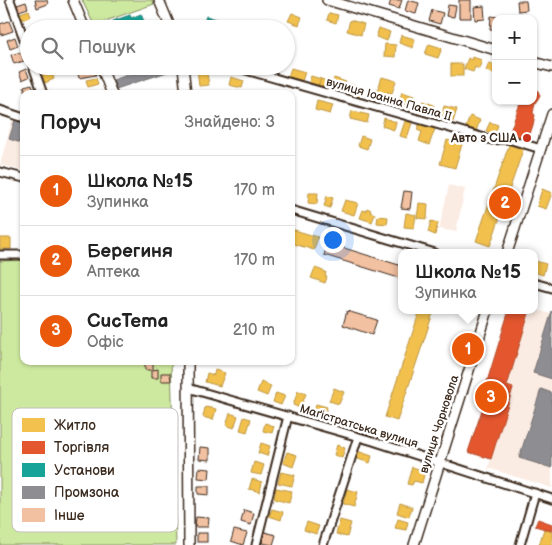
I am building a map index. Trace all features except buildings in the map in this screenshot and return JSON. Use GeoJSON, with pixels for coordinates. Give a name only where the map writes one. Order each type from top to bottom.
{"type":"FeatureCollection","features":[{"type":"Feature","properties":{"kind":"main road"},"geometry":{"type":"LineString","coordinates":[[73,0],[81,20]]}},
{"type":"Feature","properties":{"kind":"main road"},"geometry":{"type":"LineString","coordinates":[[159,0],[167,20]]}},
{"type":"Feature","properties":{"kind":"main road"},"geometry":{"type":"LineString","coordinates":[[327,0],[492,49]]}},
{"type":"Feature","properties":{"kind":"main road"},"geometry":{"type":"LineString","coordinates":[[537,63],[552,68]]}},
{"type":"Feature","properties":{"kind":"main road"},"geometry":{"type":"LineString","coordinates":[[105,75],[110,90]]}},
{"type":"Feature","properties":{"kind":"main road"},"geometry":{"type":"LineString","coordinates":[[184,75],[186,90]]}},
{"type":"Feature","properties":{"kind":"main road"},"geometry":{"type":"LineString","coordinates":[[508,249],[552,114]]}},
{"type":"Feature","properties":{"kind":"main road","name":"вулиця Чорновола"},"geometry":{"type":"LineString","coordinates":[[414,545],[487,314]]}},
{"type":"Feature","properties":{"kind":"main road"},"geometry":{"type":"LineString","coordinates":[[188,365],[189,545]]}},
{"type":"Feature","properties":{"kind":"street"},"geometry":{"type":"LineString","coordinates":[[10,0],[20,28]]}},
{"type":"Feature","properties":{"kind":"street"},"geometry":{"type":"LineString","coordinates":[[37,75],[42,90]]}},
{"type":"Feature","properties":{"kind":"street","name":"вулиця Іоанна Павла II"},"geometry":{"type":"LineString","coordinates":[[264,75],[492,140],[508,138],[541,150]]}},
{"type":"Feature","properties":{"kind":"street"},"geometry":{"type":"LineString","coordinates":[[0,110],[20,117]]}},
{"type":"Feature","properties":{"kind":"street"},"geometry":{"type":"LineString","coordinates":[[0,172],[20,177]]}},
{"type":"Feature","properties":{"kind":"street"},"geometry":{"type":"LineString","coordinates":[[295,211],[422,249]]}},
{"type":"Feature","properties":{"kind":"street"},"geometry":{"type":"LineString","coordinates":[[0,255],[20,255]]}},
{"type":"Feature","properties":{"kind":"street"},"geometry":{"type":"LineString","coordinates":[[538,284],[552,288]]}},
{"type":"Feature","properties":{"kind":"street","name":"Маґістратська вулиця"},"geometry":{"type":"LineString","coordinates":[[188,388],[358,437],[552,499]]}},
{"type":"Feature","properties":{"kind":"street"},"geometry":{"type":"LineString","coordinates":[[256,545],[288,416]]}},
{"type":"Feature","properties":{"kind":"street"},"geometry":{"type":"LineString","coordinates":[[324,545],[358,437]]}},
{"type":"Feature","properties":{"kind":"street"},"geometry":{"type":"LineString","coordinates":[[520,545],[535,494]]}},
{"type":"Feature","properties":{"kind":"shaded area"},"geometry":{"type":"Polygon","coordinates":[[[12,120],[20,123],[20,170],[0,165],[12,120]]]}},
{"type":"Feature","properties":{"kind":"shaded area"},"geometry":{"type":"Polygon","coordinates":[[[449,185],[465,189],[456,232],[439,229],[449,185]]]}},
{"type":"Feature","properties":{"kind":"shaded area"},"geometry":{"type":"Polygon","coordinates":[[[538,310],[551,314],[552,311],[552,488],[488,468],[513,388],[507,386],[529,314],[538,314],[538,310]]]}},
{"type":"Feature","properties":{"kind":"green space"},"geometry":{"type":"Polygon","coordinates":[[[82,0],[152,0],[154,4],[108,20],[92,20],[82,0]]]}},
{"type":"Feature","properties":{"kind":"green space"},"geometry":{"type":"Polygon","coordinates":[[[20,260],[20,365],[171,365],[172,408],[12,408],[12,532],[176,532],[176,545],[0,545],[0,261],[20,260]]]}},
{"type":"Feature","properties":{"kind":"place","name":"Авто з США"},"geometry":{"type":"Point","coordinates":[527,138]}},
{"type":"Feature","properties":{"kind":"place","name":"Берегиня"},"geometry":{"type":"Point","coordinates":[505,203]}},
{"type":"Feature","properties":{"kind":"place","name":"Школа №15"},"geometry":{"type":"Point","coordinates":[468,349]}},
{"type":"Feature","properties":{"kind":"place","name":"CucTema"},"geometry":{"type":"Point","coordinates":[491,397]}}]}
